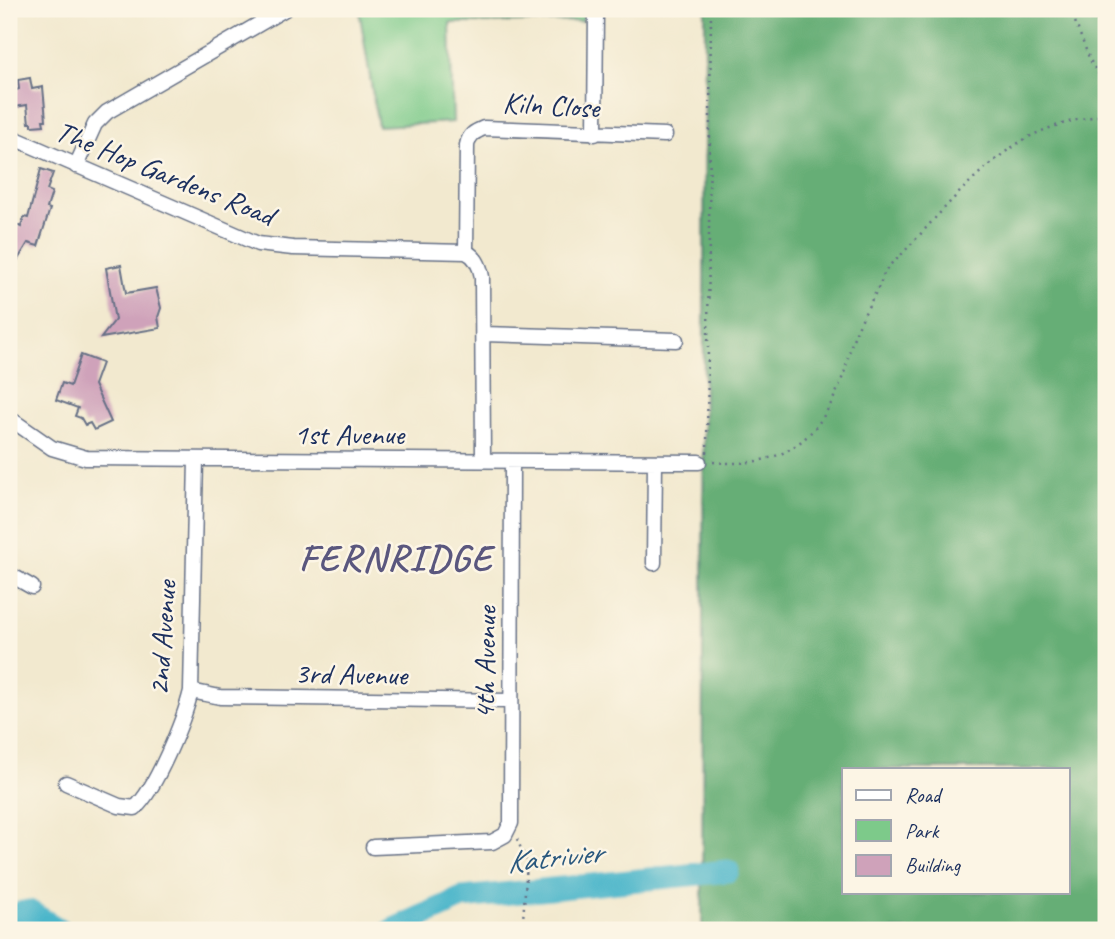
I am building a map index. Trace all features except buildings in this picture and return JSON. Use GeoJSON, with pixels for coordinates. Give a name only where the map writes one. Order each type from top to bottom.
{"type":"FeatureCollection","features":[{"type":"Feature","properties":{"kind":"street"},"geometry":{"type":"LineString","coordinates":[[76,166],[95,124],[107,112],[285,9]]}},
{"type":"Feature","properties":{"kind":"street"},"geometry":{"type":"LineString","coordinates":[[595,134],[596,9]]}},
{"type":"Feature","properties":{"kind":"street","name":"Kiln Close"},"geometry":{"type":"LineString","coordinates":[[466,252],[467,145],[471,135],[484,128],[665,135]]}},
{"type":"Feature","properties":{"kind":"street","name":"The Hop Gardens Road"},"geometry":{"type":"LineString","coordinates":[[9,136],[258,244],[293,248],[466,252]]}},
{"type":"Feature","properties":{"kind":"street"},"geometry":{"type":"LineString","coordinates":[[466,252],[477,262],[482,277],[483,460]]}},
{"type":"Feature","properties":{"kind":"street"},"geometry":{"type":"LineString","coordinates":[[483,334],[676,341]]}},
{"type":"Feature","properties":{"kind":"street","name":"1st Avenue"},"geometry":{"type":"LineString","coordinates":[[9,418],[52,448],[86,458],[699,462]]}},
{"type":"Feature","properties":{"kind":"street","name":"2nd Avenue"},"geometry":{"type":"LineString","coordinates":[[66,783],[119,806],[135,808],[149,790],[166,756],[191,691],[195,459]]}},
{"type":"Feature","properties":{"kind":"street","name":"4th Avenue"},"geometry":{"type":"LineString","coordinates":[[511,823],[512,461]]}},
{"type":"Feature","properties":{"kind":"street"},"geometry":{"type":"LineString","coordinates":[[654,563],[655,462]]}},
{"type":"Feature","properties":{"kind":"street"},"geometry":{"type":"LineString","coordinates":[[9,574],[32,587]]}},
{"type":"Feature","properties":{"kind":"street","name":"3rd Avenue"},"geometry":{"type":"LineString","coordinates":[[191,691],[220,697],[510,701]]}},
{"type":"Feature","properties":{"kind":"street"},"geometry":{"type":"LineString","coordinates":[[373,847],[492,842],[505,835],[511,823]]}},
{"type":"Feature","properties":{"kind":"path"},"geometry":{"type":"LineString","coordinates":[[711,9],[707,461],[731,464],[761,461],[780,455],[800,443],[828,409],[844,372],[854,338],[886,269],[922,230],[984,170],[1021,141],[1038,132],[1106,115]]}},
{"type":"Feature","properties":{"kind":"path"},"geometry":{"type":"LineString","coordinates":[[1070,9],[1090,60],[1106,87]]}},
{"type":"Feature","properties":{"kind":"path"},"geometry":{"type":"LineString","coordinates":[[511,823],[527,863],[523,920],[518,930]]}},
{"type":"Feature","properties":{"kind":"green space"},"geometry":{"type":"Polygon","coordinates":[[[359,9],[583,9],[583,21],[450,23],[453,122],[378,126],[359,9]]]}},
{"type":"Feature","properties":{"kind":"green space"},"geometry":{"type":"Polygon","coordinates":[[[705,9],[1106,9],[1106,930],[702,930],[705,9]]]}},
{"type":"Feature","properties":{"kind":"waterway","name":"Katrivier"},"geometry":{"type":"LineString","coordinates":[[392,930],[462,898],[728,871]]}},
{"type":"Feature","properties":{"kind":"waterway","name":"Katrivier"},"geometry":{"type":"LineString","coordinates":[[9,915],[29,911],[60,930]]}},
{"type":"Feature","properties":{"kind":"railway"},"geometry":{"type":"LineString","coordinates":[[1093,9],[1106,39]]}},
{"type":"Feature","properties":{"kind":"district","name":"FERNRIDGE"},"geometry":{"type":"Point","coordinates":[396,557]}}]}
